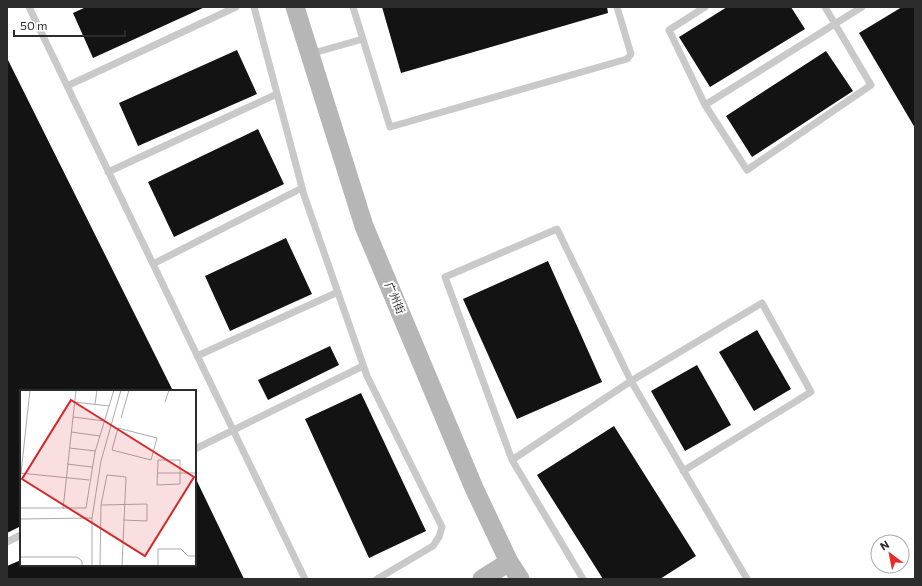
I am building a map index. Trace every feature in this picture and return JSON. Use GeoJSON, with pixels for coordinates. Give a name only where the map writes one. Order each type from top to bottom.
{"type":"FeatureCollection","features":[{"type":"Feature","properties":{"kind":"street","name":"广州街"},"geometry":{"type":"LineString","coordinates":[[295,7],[364,226],[474,488],[509,562],[520,579]]}},
{"type":"Feature","properties":{"kind":"street"},"geometry":{"type":"LineString","coordinates":[[482,579],[509,562]]}},
{"type":"Feature","properties":{"kind":"lane"},"geometry":{"type":"LineString","coordinates":[[29,7],[305,579]]}},
{"type":"Feature","properties":{"kind":"lane"},"geometry":{"type":"LineString","coordinates":[[67,86],[236,7]]}},
{"type":"Feature","properties":{"kind":"lane"},"geometry":{"type":"LineString","coordinates":[[254,7],[302,188],[363,366],[370,383],[442,526],[439,537],[433,546],[377,579]]}},
{"type":"Feature","properties":{"kind":"lane"},"geometry":{"type":"LineString","coordinates":[[353,7],[390,127],[627,59],[631,54],[617,7]]}},
{"type":"Feature","properties":{"kind":"lane"},"geometry":{"type":"LineString","coordinates":[[705,7],[668,30],[705,105],[747,170],[871,86],[836,23],[825,7]]}},
{"type":"Feature","properties":{"kind":"lane"},"geometry":{"type":"LineString","coordinates":[[705,105],[862,7]]}},
{"type":"Feature","properties":{"kind":"lane"},"geometry":{"type":"LineString","coordinates":[[310,54],[363,40]]}},
{"type":"Feature","properties":{"kind":"lane"},"geometry":{"type":"LineString","coordinates":[[108,172],[277,94]]}},
{"type":"Feature","properties":{"kind":"lane"},"geometry":{"type":"LineString","coordinates":[[153,264],[302,188]]}},
{"type":"Feature","properties":{"kind":"lane"},"geometry":{"type":"LineString","coordinates":[[583,579],[512,460],[444,277],[557,229],[631,381],[747,579]]}},
{"type":"Feature","properties":{"kind":"lane"},"geometry":{"type":"LineString","coordinates":[[197,356],[338,292]]}},
{"type":"Feature","properties":{"kind":"lane"},"geometry":{"type":"LineString","coordinates":[[512,460],[631,381],[762,303],[811,392],[683,471]]}},
{"type":"Feature","properties":{"kind":"lane"},"geometry":{"type":"LineString","coordinates":[[196,448],[363,366]]}},
{"type":"Feature","properties":{"kind":"lane"},"geometry":{"type":"LineString","coordinates":[[7,542],[20,536]]}},
{"type":"Feature","properties":{"kind":"building"},"geometry":{"type":"Polygon","coordinates":[[[86,7],[205,7],[93,58],[73,13],[86,7]]]}},
{"type":"Feature","properties":{"kind":"building"},"geometry":{"type":"Polygon","coordinates":[[[382,7],[607,7],[608,13],[401,73],[382,7]]]}},
{"type":"Feature","properties":{"kind":"building"},"geometry":{"type":"Polygon","coordinates":[[[727,7],[791,7],[805,29],[710,87],[679,37],[727,7]]]}},
{"type":"Feature","properties":{"kind":"building"},"geometry":{"type":"Polygon","coordinates":[[[902,7],[915,7],[915,128],[859,33],[902,7]]]}},
{"type":"Feature","properties":{"kind":"building"},"geometry":{"type":"Polygon","coordinates":[[[237,50],[257,94],[138,146],[119,103],[237,50]]]}},
{"type":"Feature","properties":{"kind":"building"},"geometry":{"type":"Polygon","coordinates":[[[826,51],[853,91],[752,157],[726,116],[826,51]]]}},
{"type":"Feature","properties":{"kind":"building"},"geometry":{"type":"Polygon","coordinates":[[[7,58],[173,390],[20,390],[20,526],[7,533],[7,58]]]}},
{"type":"Feature","properties":{"kind":"building"},"geometry":{"type":"Polygon","coordinates":[[[258,129],[284,184],[174,237],[148,182],[258,129]]]}},
{"type":"Feature","properties":{"kind":"building"},"geometry":{"type":"Polygon","coordinates":[[[286,238],[312,294],[230,331],[205,276],[286,238]]]}},
{"type":"Feature","properties":{"kind":"building"},"geometry":{"type":"Polygon","coordinates":[[[548,261],[602,382],[517,419],[463,299],[548,261]]]}},
{"type":"Feature","properties":{"kind":"building"},"geometry":{"type":"Polygon","coordinates":[[[757,330],[791,389],[754,411],[719,352],[757,330]]]}},
{"type":"Feature","properties":{"kind":"building"},"geometry":{"type":"Polygon","coordinates":[[[330,346],[339,365],[268,400],[258,380],[330,346]]]}},
{"type":"Feature","properties":{"kind":"building"},"geometry":{"type":"Polygon","coordinates":[[[697,365],[731,425],[685,451],[651,391],[697,365]]]}},
{"type":"Feature","properties":{"kind":"building"},"geometry":{"type":"Polygon","coordinates":[[[361,393],[426,531],[369,558],[305,419],[361,393]]]}},
{"type":"Feature","properties":{"kind":"building"},"geometry":{"type":"Polygon","coordinates":[[[614,426],[696,556],[660,579],[603,579],[537,475],[614,426]]]}},
{"type":"Feature","properties":{"kind":"building"},"geometry":{"type":"Polygon","coordinates":[[[196,479],[244,579],[7,579],[7,566],[20,560],[20,566],[196,566],[196,479]]]}}]}
